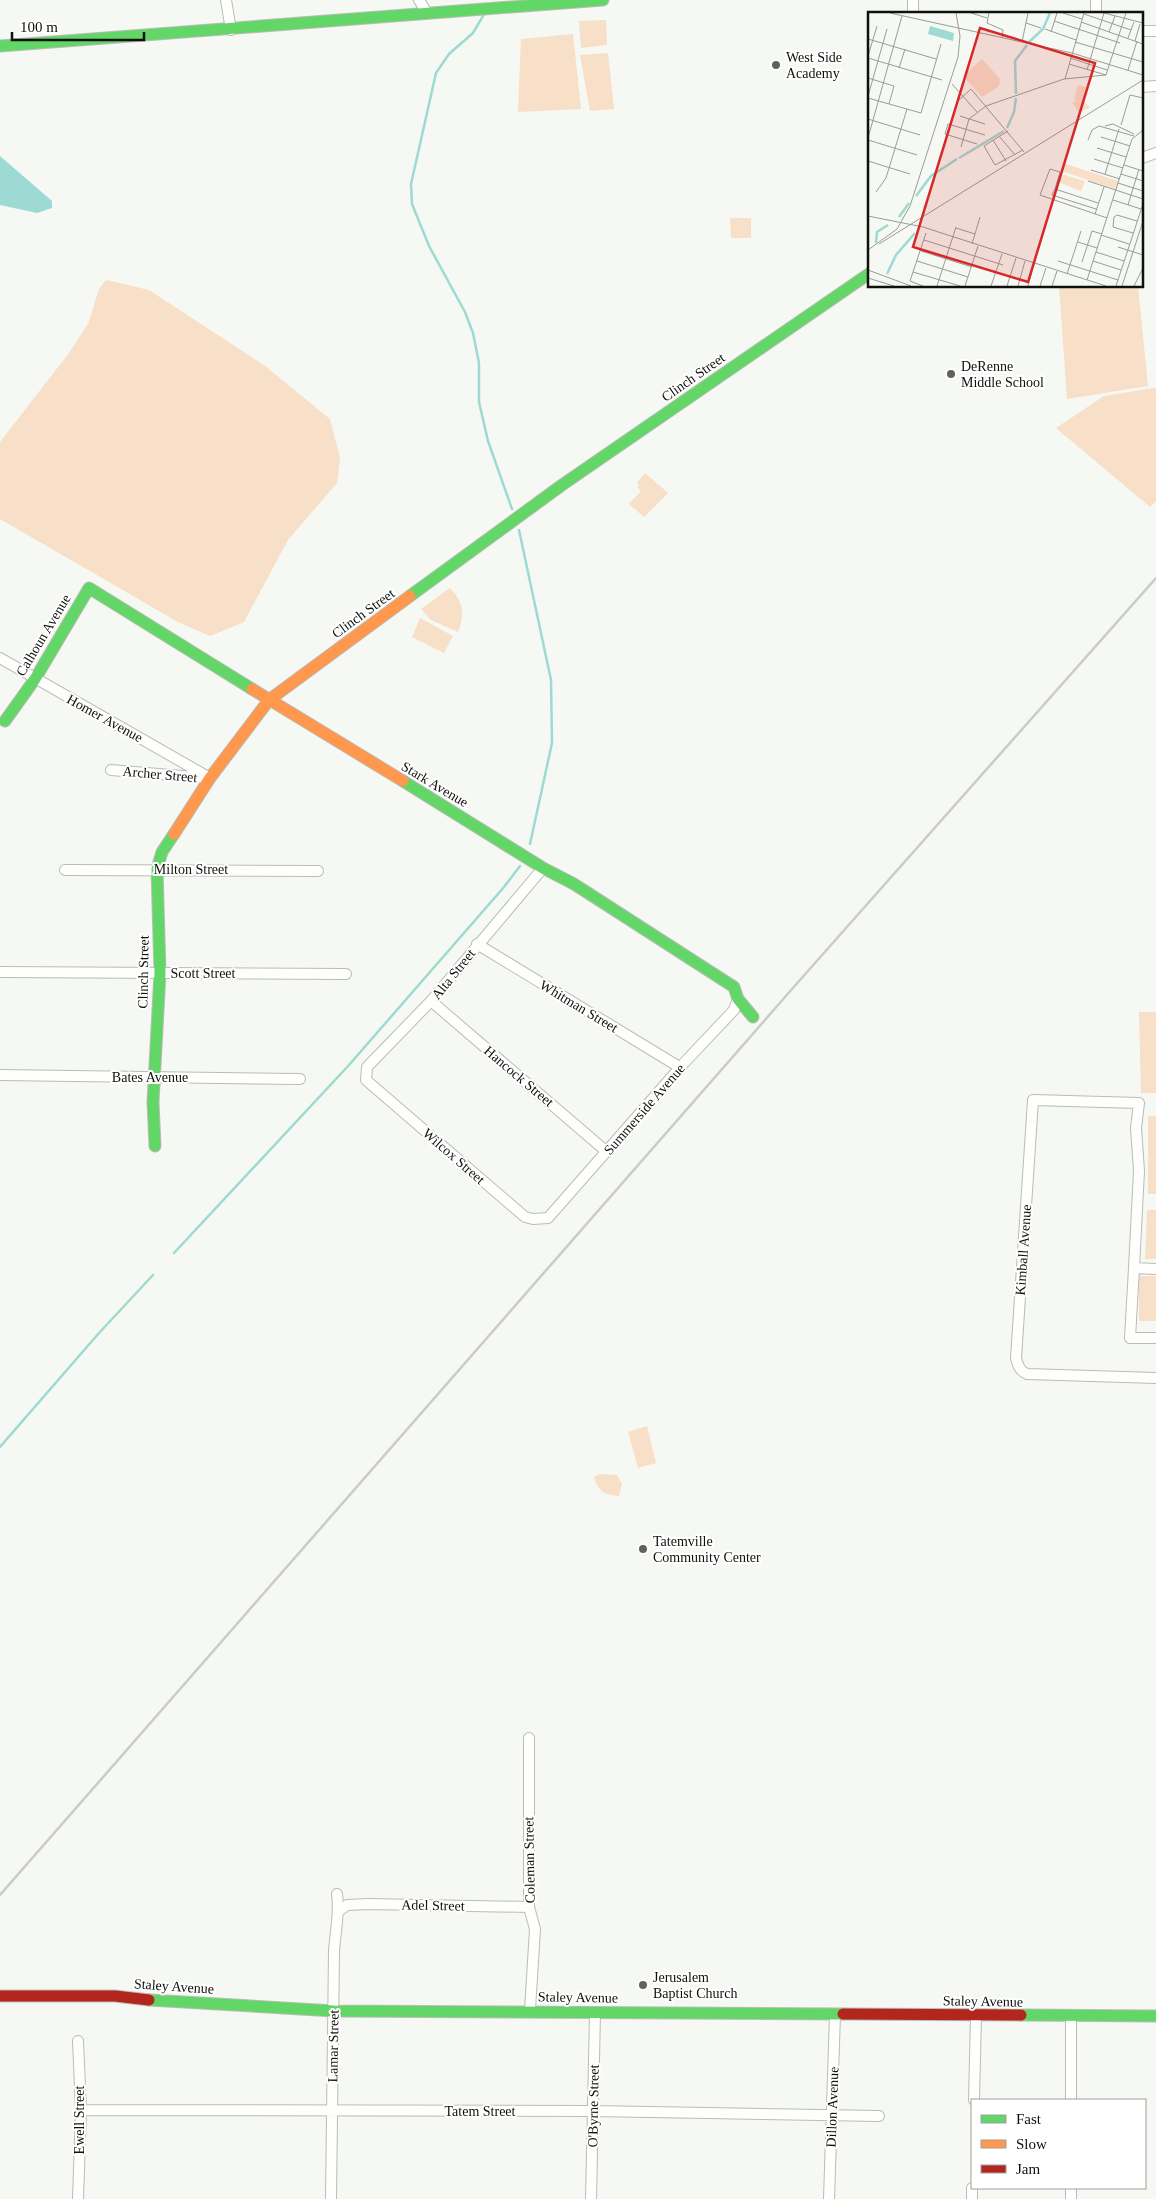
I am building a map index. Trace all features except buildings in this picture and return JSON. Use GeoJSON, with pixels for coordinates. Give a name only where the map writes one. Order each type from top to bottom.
{"type":"FeatureCollection","features":[{"type":"Feature","properties":{"kind":"street"},"geometry":{"type":"LineString","coordinates":[[226,0],[231,30]]}},
{"type":"Feature","properties":{"kind":"street"},"geometry":{"type":"LineString","coordinates":[[419,0],[427,13]]}},
{"type":"Feature","properties":{"kind":"street"},"geometry":{"type":"LineString","coordinates":[[0,46],[231,30],[603,0]]}},
{"type":"Feature","properties":{"kind":"street"},"geometry":{"type":"LineString","coordinates":[[1144,157],[1156,153]]}},
{"type":"Feature","properties":{"kind":"street","name":"Clinch Street"},"geometry":{"type":"LineString","coordinates":[[155,1146],[155,1078],[160,973],[157,869],[162,852],[210,778],[269,700],[562,486],[868,274]]}},
{"type":"Feature","properties":{"kind":"street","name":"Stark Avenue"},"geometry":{"type":"LineString","coordinates":[[90,588],[543,868],[574,884],[727,982],[734,987],[738,999],[753,1017]]}},
{"type":"Feature","properties":{"kind":"street","name":"Calhoun Avenue"},"geometry":{"type":"LineString","coordinates":[[5,721],[35,679],[90,588]]}},
{"type":"Feature","properties":{"kind":"street","name":"Homer Avenue"},"geometry":{"type":"LineString","coordinates":[[0,658],[210,778]]}},
{"type":"Feature","properties":{"kind":"street","name":"Archer Street"},"geometry":{"type":"LineString","coordinates":[[111,770],[210,778]]}},
{"type":"Feature","properties":{"kind":"street","name":"Alta Street"},"geometry":{"type":"LineString","coordinates":[[366,1080],[367,1067],[431,1001],[477,944],[543,868]]}},
{"type":"Feature","properties":{"kind":"street","name":"Milton Street"},"geometry":{"type":"LineString","coordinates":[[65,870],[318,871]]}},
{"type":"Feature","properties":{"kind":"street","name":"Whitman Street"},"geometry":{"type":"LineString","coordinates":[[477,944],[681,1068]]}},
{"type":"Feature","properties":{"kind":"street","name":"Scott Street"},"geometry":{"type":"LineString","coordinates":[[0,972],[346,974]]}},
{"type":"Feature","properties":{"kind":"street","name":"Summerside Avenue"},"geometry":{"type":"LineString","coordinates":[[548,1218],[734,1010],[738,999]]}},
{"type":"Feature","properties":{"kind":"street","name":"Hancock Street"},"geometry":{"type":"LineString","coordinates":[[431,1001],[608,1152]]}},
{"type":"Feature","properties":{"kind":"street","name":"Bates Avenue"},"geometry":{"type":"LineString","coordinates":[[0,1076],[300,1079]]}},
{"type":"Feature","properties":{"kind":"street","name":"Wilcox Street"},"geometry":{"type":"LineString","coordinates":[[366,1080],[525,1217],[533,1219],[548,1218]]}},
{"type":"Feature","properties":{"kind":"street","name":"Kimball Avenue"},"geometry":{"type":"LineString","coordinates":[[1134,1268],[1139,1171],[1136,1128],[1140,1103],[1033,1100],[1016,1358],[1022,1372],[1027,1374],[1156,1378]]}},
{"type":"Feature","properties":{"kind":"street"},"geometry":{"type":"LineString","coordinates":[[1156,1269],[1134,1268],[1130,1338],[1156,1338]]}},
{"type":"Feature","properties":{"kind":"street","name":"Coleman Street"},"geometry":{"type":"LineString","coordinates":[[529,1738],[529,1907],[534,1929],[530,2010]]}},
{"type":"Feature","properties":{"kind":"street","name":"Lamar Street"},"geometry":{"type":"LineString","coordinates":[[332,2199],[336,1918],[340,1912],[336,1894]]}},
{"type":"Feature","properties":{"kind":"street","name":"Adel Street"},"geometry":{"type":"LineString","coordinates":[[340,1912],[347,1905],[368,1904],[529,1907]]}},
{"type":"Feature","properties":{"kind":"street","name":"Staley Avenue"},"geometry":{"type":"LineString","coordinates":[[0,1996],[80,1995],[334,2011],[530,2010],[595,2013],[1156,2016]]}},
{"type":"Feature","properties":{"kind":"street","name":"O'Byrne Street"},"geometry":{"type":"LineString","coordinates":[[591,2199],[595,2013]]}},
{"type":"Feature","properties":{"kind":"street","name":"Dillon Avenue"},"geometry":{"type":"LineString","coordinates":[[830,2199],[835,2014]]}},
{"type":"Feature","properties":{"kind":"street"},"geometry":{"type":"LineString","coordinates":[[974,2099],[976,2016]]}},
{"type":"Feature","properties":{"kind":"street"},"geometry":{"type":"LineString","coordinates":[[1070,2017],[1071,2099]]}},
{"type":"Feature","properties":{"kind":"street","name":"Ewell Street"},"geometry":{"type":"LineString","coordinates":[[78,2041],[80,2110],[78,2199]]}},
{"type":"Feature","properties":{"kind":"street","name":"Tatem Street"},"geometry":{"type":"LineString","coordinates":[[80,2110],[592,2112],[879,2116]]}},
{"type":"Feature","properties":{"kind":"shaded area"},"geometry":{"type":"Polygon","coordinates":[[[606,20],[607,45],[581,48],[579,21],[606,20]]]}},
{"type":"Feature","properties":{"kind":"shaded area"},"geometry":{"type":"Polygon","coordinates":[[[573,34],[581,109],[518,112],[521,39],[573,34]]]}},
{"type":"Feature","properties":{"kind":"shaded area"},"geometry":{"type":"Polygon","coordinates":[[[608,53],[614,109],[590,111],[580,55],[608,53]]]}},
{"type":"Feature","properties":{"kind":"shaded area"},"geometry":{"type":"Polygon","coordinates":[[[730,218],[751,218],[751,238],[731,238],[730,218]]]}},
{"type":"Feature","properties":{"kind":"shaded area"},"geometry":{"type":"Polygon","coordinates":[[[106,280],[149,290],[265,366],[330,419],[340,458],[337,483],[288,540],[244,622],[210,636],[178,622],[0,519],[0,442],[69,353],[88,324],[99,289],[106,280]]]}},
{"type":"Feature","properties":{"kind":"shaded area"},"geometry":{"type":"Polygon","coordinates":[[[1059,288],[1138,288],[1148,386],[1067,399],[1059,288]]]}},
{"type":"Feature","properties":{"kind":"shaded area"},"geometry":{"type":"Polygon","coordinates":[[[1156,389],[1156,501],[1150,507],[1056,428],[1104,396],[1156,389]]]}},
{"type":"Feature","properties":{"kind":"shaded area"},"geometry":{"type":"Polygon","coordinates":[[[645,473],[668,493],[644,517],[629,504],[641,491],[637,487],[639,485],[637,483],[645,473]]]}},
{"type":"Feature","properties":{"kind":"shaded area"},"geometry":{"type":"Polygon","coordinates":[[[450,588],[462,608],[462,619],[458,632],[431,620],[421,609],[450,588]]]}},
{"type":"Feature","properties":{"kind":"shaded area"},"geometry":{"type":"Polygon","coordinates":[[[420,618],[453,636],[444,653],[412,637],[420,618]]]}},
{"type":"Feature","properties":{"kind":"shaded area"},"geometry":{"type":"Polygon","coordinates":[[[1139,1012],[1156,1012],[1156,1093],[1141,1093],[1139,1012]]]}},
{"type":"Feature","properties":{"kind":"shaded area"},"geometry":{"type":"Polygon","coordinates":[[[1148,1116],[1156,1116],[1156,1194],[1148,1194],[1148,1116]]]}},
{"type":"Feature","properties":{"kind":"shaded area"},"geometry":{"type":"Polygon","coordinates":[[[1147,1210],[1156,1210],[1156,1259],[1145,1259],[1147,1210]]]}},
{"type":"Feature","properties":{"kind":"shaded area"},"geometry":{"type":"Polygon","coordinates":[[[1139,1276],[1156,1276],[1156,1321],[1139,1321],[1139,1276]]]}},
{"type":"Feature","properties":{"kind":"shaded area"},"geometry":{"type":"Polygon","coordinates":[[[647,1426],[656,1463],[638,1468],[628,1432],[647,1426]]]}},
{"type":"Feature","properties":{"kind":"shaded area"},"geometry":{"type":"Polygon","coordinates":[[[600,1474],[617,1475],[622,1484],[619,1496],[609,1495],[597,1486],[594,1477],[600,1474]]]}},
{"type":"Feature","properties":{"kind":"water"},"geometry":{"type":"Polygon","coordinates":[[[0,156],[52,201],[52,208],[37,213],[0,205],[0,156]]]}},
{"type":"Feature","properties":{"kind":"waterway"},"geometry":{"type":"LineString","coordinates":[[483,16],[473,33],[449,54],[436,73],[411,184],[412,204],[429,246],[465,312],[473,333],[479,363],[479,402],[488,441],[512,509]]}},
{"type":"Feature","properties":{"kind":"waterway"},"geometry":{"type":"LineString","coordinates":[[519,530],[551,680],[552,743],[530,844]]}},
{"type":"Feature","properties":{"kind":"waterway"},"geometry":{"type":"LineString","coordinates":[[174,1253],[349,1065],[504,887],[520,866]]}},
{"type":"Feature","properties":{"kind":"waterway"},"geometry":{"type":"LineString","coordinates":[[0,1447],[99,1333],[153,1275]]}},
{"type":"Feature","properties":{"kind":"railway"},"geometry":{"type":"LineString","coordinates":[[0,1895],[792,989],[1156,578]]}},
{"type":"Feature","properties":{"kind":"traffic: fast"},"geometry":{"type":"LineString","coordinates":[[0,46],[603,0]]}},
{"type":"Feature","properties":{"kind":"traffic: fast"},"geometry":{"type":"LineString","coordinates":[[410,596],[562,485],[868,274]]}},
{"type":"Feature","properties":{"kind":"traffic: fast"},"geometry":{"type":"LineString","coordinates":[[5,721],[35,679],[89,588],[252,689]]}},
{"type":"Feature","properties":{"kind":"traffic: fast"},"geometry":{"type":"LineString","coordinates":[[403,781],[543,868],[574,884],[734,987],[738,999],[753,1017]]}},
{"type":"Feature","properties":{"kind":"traffic: fast"},"geometry":{"type":"LineString","coordinates":[[155,1146],[153,1102],[160,973],[157,869],[162,852],[174,834]]}},
{"type":"Feature","properties":{"kind":"traffic: fast"},"geometry":{"type":"LineString","coordinates":[[149,2000],[334,2011],[843,2014]]}},
{"type":"Feature","properties":{"kind":"traffic: fast"},"geometry":{"type":"LineString","coordinates":[[1021,2015],[1156,2016]]}},
{"type":"Feature","properties":{"kind":"traffic: slow"},"geometry":{"type":"LineString","coordinates":[[174,834],[210,778],[269,700],[410,596]]}},
{"type":"Feature","properties":{"kind":"traffic: slow"},"geometry":{"type":"LineString","coordinates":[[252,689],[403,781]]}},
{"type":"Feature","properties":{"kind":"traffic: jam"},"geometry":{"type":"LineString","coordinates":[[0,1996],[115,1996],[149,2000]]}},
{"type":"Feature","properties":{"kind":"traffic: jam"},"geometry":{"type":"LineString","coordinates":[[843,2014],[1021,2015]]}},
{"type":"Feature","properties":{"kind":"place","name":"West Side Academy"},"geometry":{"type":"Point","coordinates":[776,65]}},
{"type":"Feature","properties":{"kind":"place","name":"DeRenne Middle School"},"geometry":{"type":"Point","coordinates":[951,374]}},
{"type":"Feature","properties":{"kind":"place","name":"Tatemville Community Center"},"geometry":{"type":"Point","coordinates":[643,1549]}},
{"type":"Feature","properties":{"kind":"place","name":"Jerusalem Baptist Church"},"geometry":{"type":"Point","coordinates":[643,1985]}}]}
